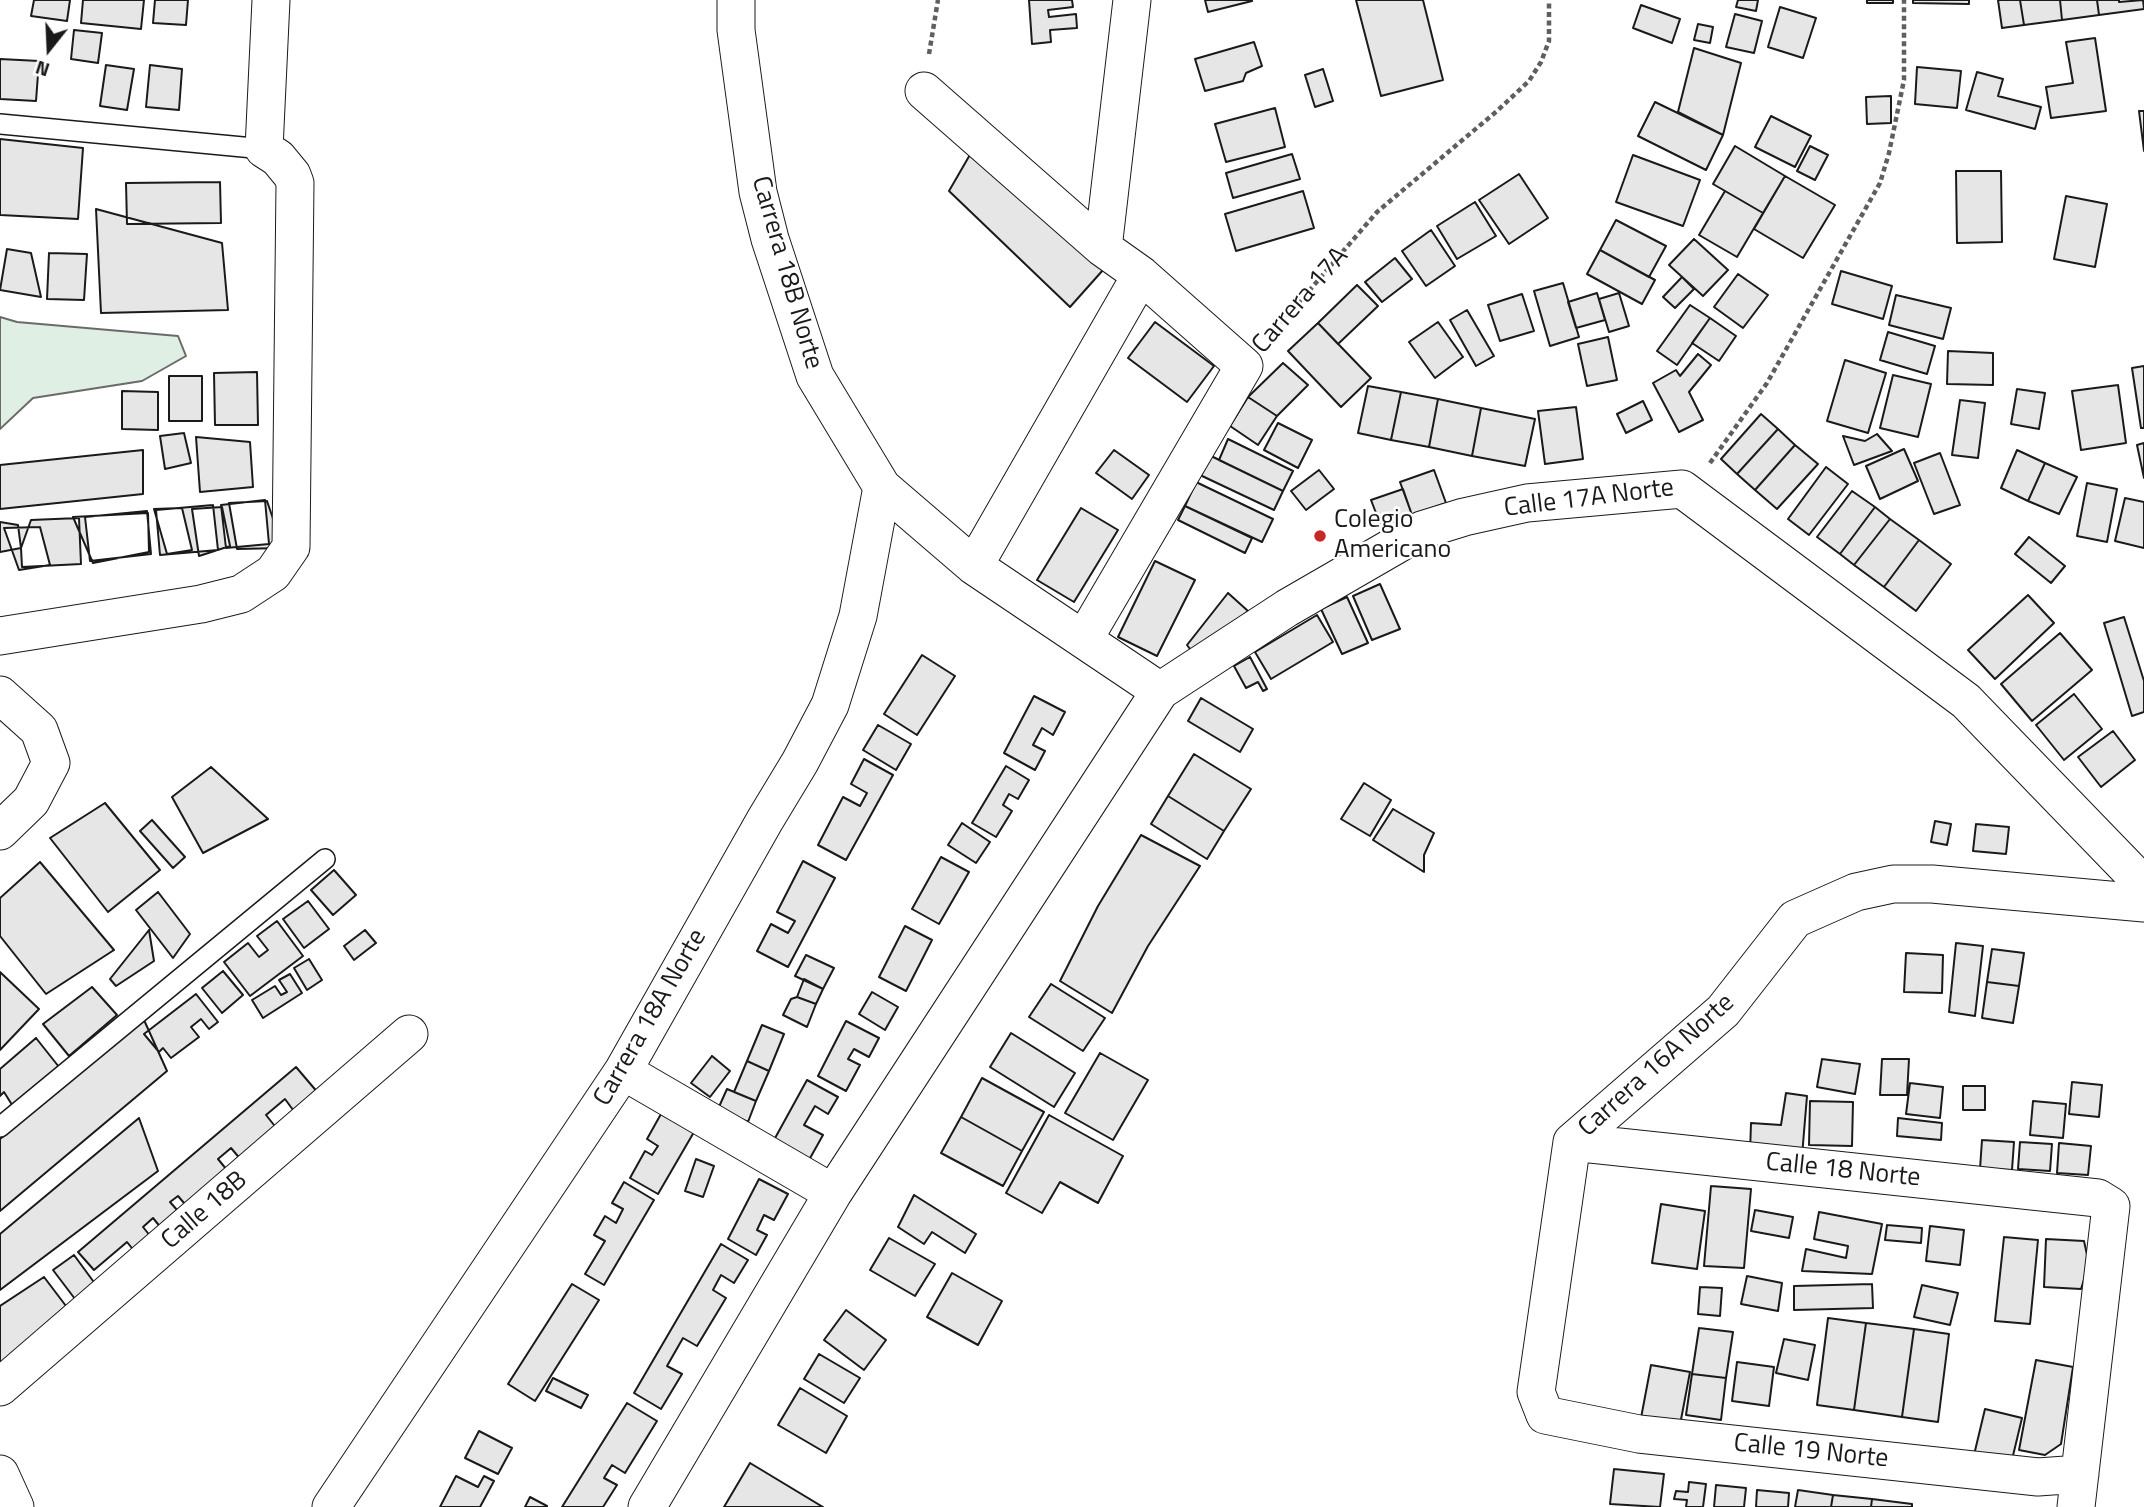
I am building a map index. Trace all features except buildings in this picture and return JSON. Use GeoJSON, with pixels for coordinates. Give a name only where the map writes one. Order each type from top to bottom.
{"type":"FeatureCollection","features":[{"type":"Feature","properties":{"kind":"street"},"geometry":{"type":"LineString","coordinates":[[0,636],[201,604],[241,594],[273,573],[291,547],[295,183],[278,158],[264,149],[271,0]]}},
{"type":"Feature","properties":{"kind":"street","name":"Carrera 18B Norte"},"geometry":{"type":"LineString","coordinates":[[736,0],[736,30],[758,192],[770,239],[815,376],[882,487],[974,566],[1160,691]]}},
{"type":"Feature","properties":{"kind":"street"},"geometry":{"type":"LineString","coordinates":[[1103,248],[1132,0]]}},
{"type":"Feature","properties":{"kind":"street"},"geometry":{"type":"LineString","coordinates":[[924,91],[1103,248],[1141,275],[1244,366]]}},
{"type":"Feature","properties":{"kind":"street"},"geometry":{"type":"LineString","coordinates":[[974,566],[1141,275]]}},
{"type":"Feature","properties":{"kind":"street","name":"Carrera 17A"},"geometry":{"type":"LineString","coordinates":[[1084,639],[1244,366]]}},
{"type":"Feature","properties":{"kind":"street","name":"Carrera 18A Norte"},"geometry":{"type":"LineString","coordinates":[[331,1507],[623,1071],[800,762],[830,705],[858,616],[882,487]]}},
{"type":"Feature","properties":{"kind":"street"},"geometry":{"type":"LineString","coordinates":[[1682,489],[1966,701],[2144,886]]}},
{"type":"Feature","properties":{"kind":"street","name":"Calle 17A Norte"},"geometry":{"type":"LineString","coordinates":[[1160,691],[1287,608],[1422,530],[1464,517],[1527,503],[1682,489]]}},
{"type":"Feature","properties":{"kind":"street"},"geometry":{"type":"LineString","coordinates":[[647,1507],[833,1193],[1160,691]]}},
{"type":"Feature","properties":{"kind":"street"},"geometry":{"type":"LineString","coordinates":[[0,695],[39,730],[51,763],[31,801],[0,831]]}},
{"type":"Feature","properties":{"kind":"street","name":"Carrera 16A Norte"},"geometry":{"type":"LineString","coordinates":[[1545,1415],[1536,1392],[1572,1142],[1723,1011],[1795,919],[1856,892],[1893,884],[1931,884],[2144,903]]}},
{"type":"Feature","properties":{"kind":"street","name":"Calle 18B"},"geometry":{"type":"LineString","coordinates":[[0,1387],[410,1034]]}},
{"type":"Feature","properties":{"kind":"street"},"geometry":{"type":"LineString","coordinates":[[623,1071],[833,1193]]}},
{"type":"Feature","properties":{"kind":"street","name":"Calle 18 Norte"},"geometry":{"type":"LineString","coordinates":[[1572,1142],[2098,1198],[2112,1206],[2078,1490]]}},
{"type":"Feature","properties":{"kind":"street","name":"Calle 19 Norte"},"geometry":{"type":"LineString","coordinates":[[1545,1415],[1639,1434],[2038,1477],[2078,1490]]}},
{"type":"Feature","properties":{"kind":"street"},"geometry":{"type":"LineString","coordinates":[[0,1474],[15,1507]]}},
{"type":"Feature","properties":{"kind":"lane"},"geometry":{"type":"LineString","coordinates":[[0,124],[264,149]]}},
{"type":"Feature","properties":{"kind":"lane"},"geometry":{"type":"LineString","coordinates":[[0,1127],[325,859]]}},
{"type":"Feature","properties":{"kind":"path"},"geometry":{"type":"LineString","coordinates":[[924,91],[938,0]]}},
{"type":"Feature","properties":{"kind":"path","name":"Carrera 17A"},"geometry":{"type":"LineString","coordinates":[[1244,366],[1377,212],[1529,81],[1541,62],[1549,41],[1549,0]]}},
{"type":"Feature","properties":{"kind":"path","name":"Calle 17A Norte"},"geometry":{"type":"LineString","coordinates":[[1682,489],[1712,462],[1767,383],[1880,183],[1904,80],[1904,0]]}},
{"type":"Feature","properties":{"kind":"green space"},"geometry":{"type":"Polygon","coordinates":[[[0,317],[17,322],[178,336],[186,356],[142,381],[33,398],[0,429],[0,317]]]}},
{"type":"Feature","properties":{"kind":"place","name":"Colegio Americano"},"geometry":{"type":"Point","coordinates":[1320,536]}}]}
